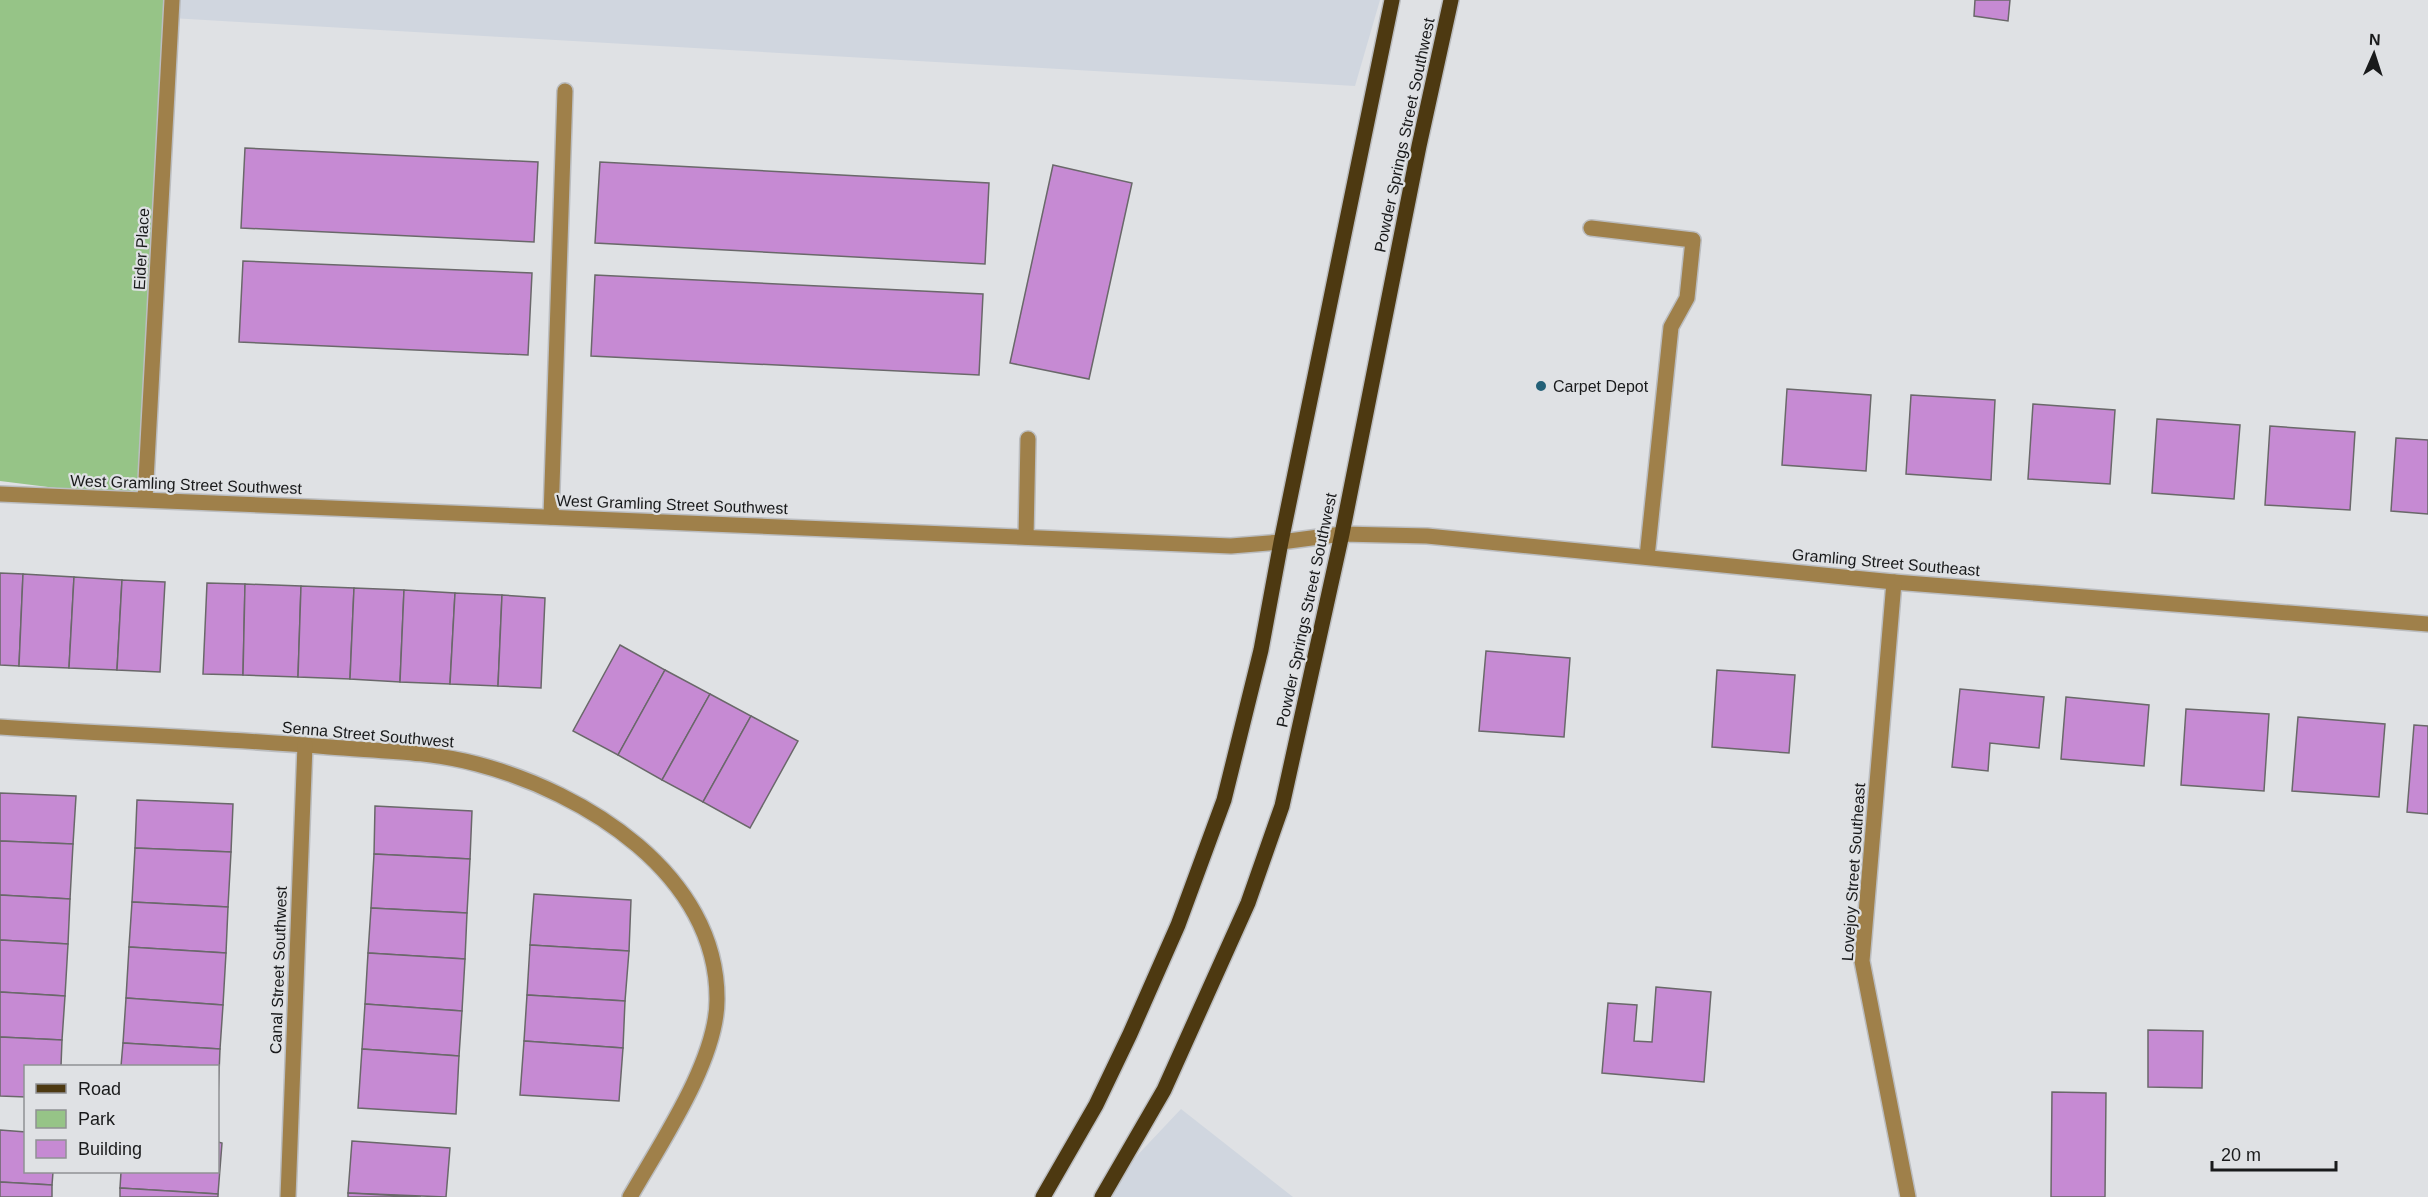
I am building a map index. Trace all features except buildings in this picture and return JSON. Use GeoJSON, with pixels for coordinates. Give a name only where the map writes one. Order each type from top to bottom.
{"type":"FeatureCollection","features":[{"type":"Feature","properties":{"kind":"main road"},"geometry":{"type":"LineString","coordinates":[[1043,1197],[1096,1105],[1130,1034],[1178,925],[1224,800],[1262,650],[1281,542],[1392,0]]}},
{"type":"Feature","properties":{"kind":"main road","name":"Powder Springs Street Southwest"},"geometry":{"type":"LineString","coordinates":[[1102,1197],[1164,1090],[1248,903],[1282,806],[1342,534],[1419,146],[1451,0]]}},
{"type":"Feature","properties":{"kind":"street","name":"Eider Place"},"geometry":{"type":"LineString","coordinates":[[145,500],[172,0]]}},
{"type":"Feature","properties":{"kind":"street"},"geometry":{"type":"LineString","coordinates":[[550,517],[565,91]]}},
{"type":"Feature","properties":{"kind":"street"},"geometry":{"type":"LineString","coordinates":[[1591,228],[1693,240],[1687,298],[1671,327],[1647,557]]}},
{"type":"Feature","properties":{"kind":"street"},"geometry":{"type":"LineString","coordinates":[[1026,537],[1028,439]]}},
{"type":"Feature","properties":{"kind":"street","name":"West Gramling Street Southwest"},"geometry":{"type":"LineString","coordinates":[[0,494],[1231,546],[1342,534]]}},
{"type":"Feature","properties":{"kind":"street","name":"Gramling Street Southeast"},"geometry":{"type":"LineString","coordinates":[[1342,534],[1427,536],[1894,582],[2428,624]]}},
{"type":"Feature","properties":{"kind":"street","name":"Lovejoy Street Southeast"},"geometry":{"type":"LineString","coordinates":[[1894,582],[1862,962],[1908,1197]]}},
{"type":"Feature","properties":{"kind":"street","name":"Senna Street Southwest"},"geometry":{"type":"LineString","coordinates":[[0,727],[305,745],[431,755],[474,763],[521,777],[564,795],[609,824],[663,869],[691,905],[707,937],[715,966],[717,1001],[712,1035],[697,1077],[630,1197]]}},
{"type":"Feature","properties":{"kind":"street","name":"Canal Street Southwest"},"geometry":{"type":"LineString","coordinates":[[288,1197],[305,745]]}},
{"type":"Feature","properties":{"kind":"shaded area"},"geometry":{"type":"Polygon","coordinates":[[[172,0],[1380,0],[1355,86],[171,18],[172,0]]]}},
{"type":"Feature","properties":{"kind":"shaded area"},"geometry":{"type":"Polygon","coordinates":[[[1181,1109],[1293,1197],[1098,1197],[1181,1109]]]}},
{"type":"Feature","properties":{"kind":"green space"},"geometry":{"type":"Polygon","coordinates":[[[0,0],[172,0],[145,499],[0,481],[0,0]]]}},
{"type":"Feature","properties":{"kind":"place","name":"Carpet Depot"},"geometry":{"type":"Point","coordinates":[1541,386]}}]}
